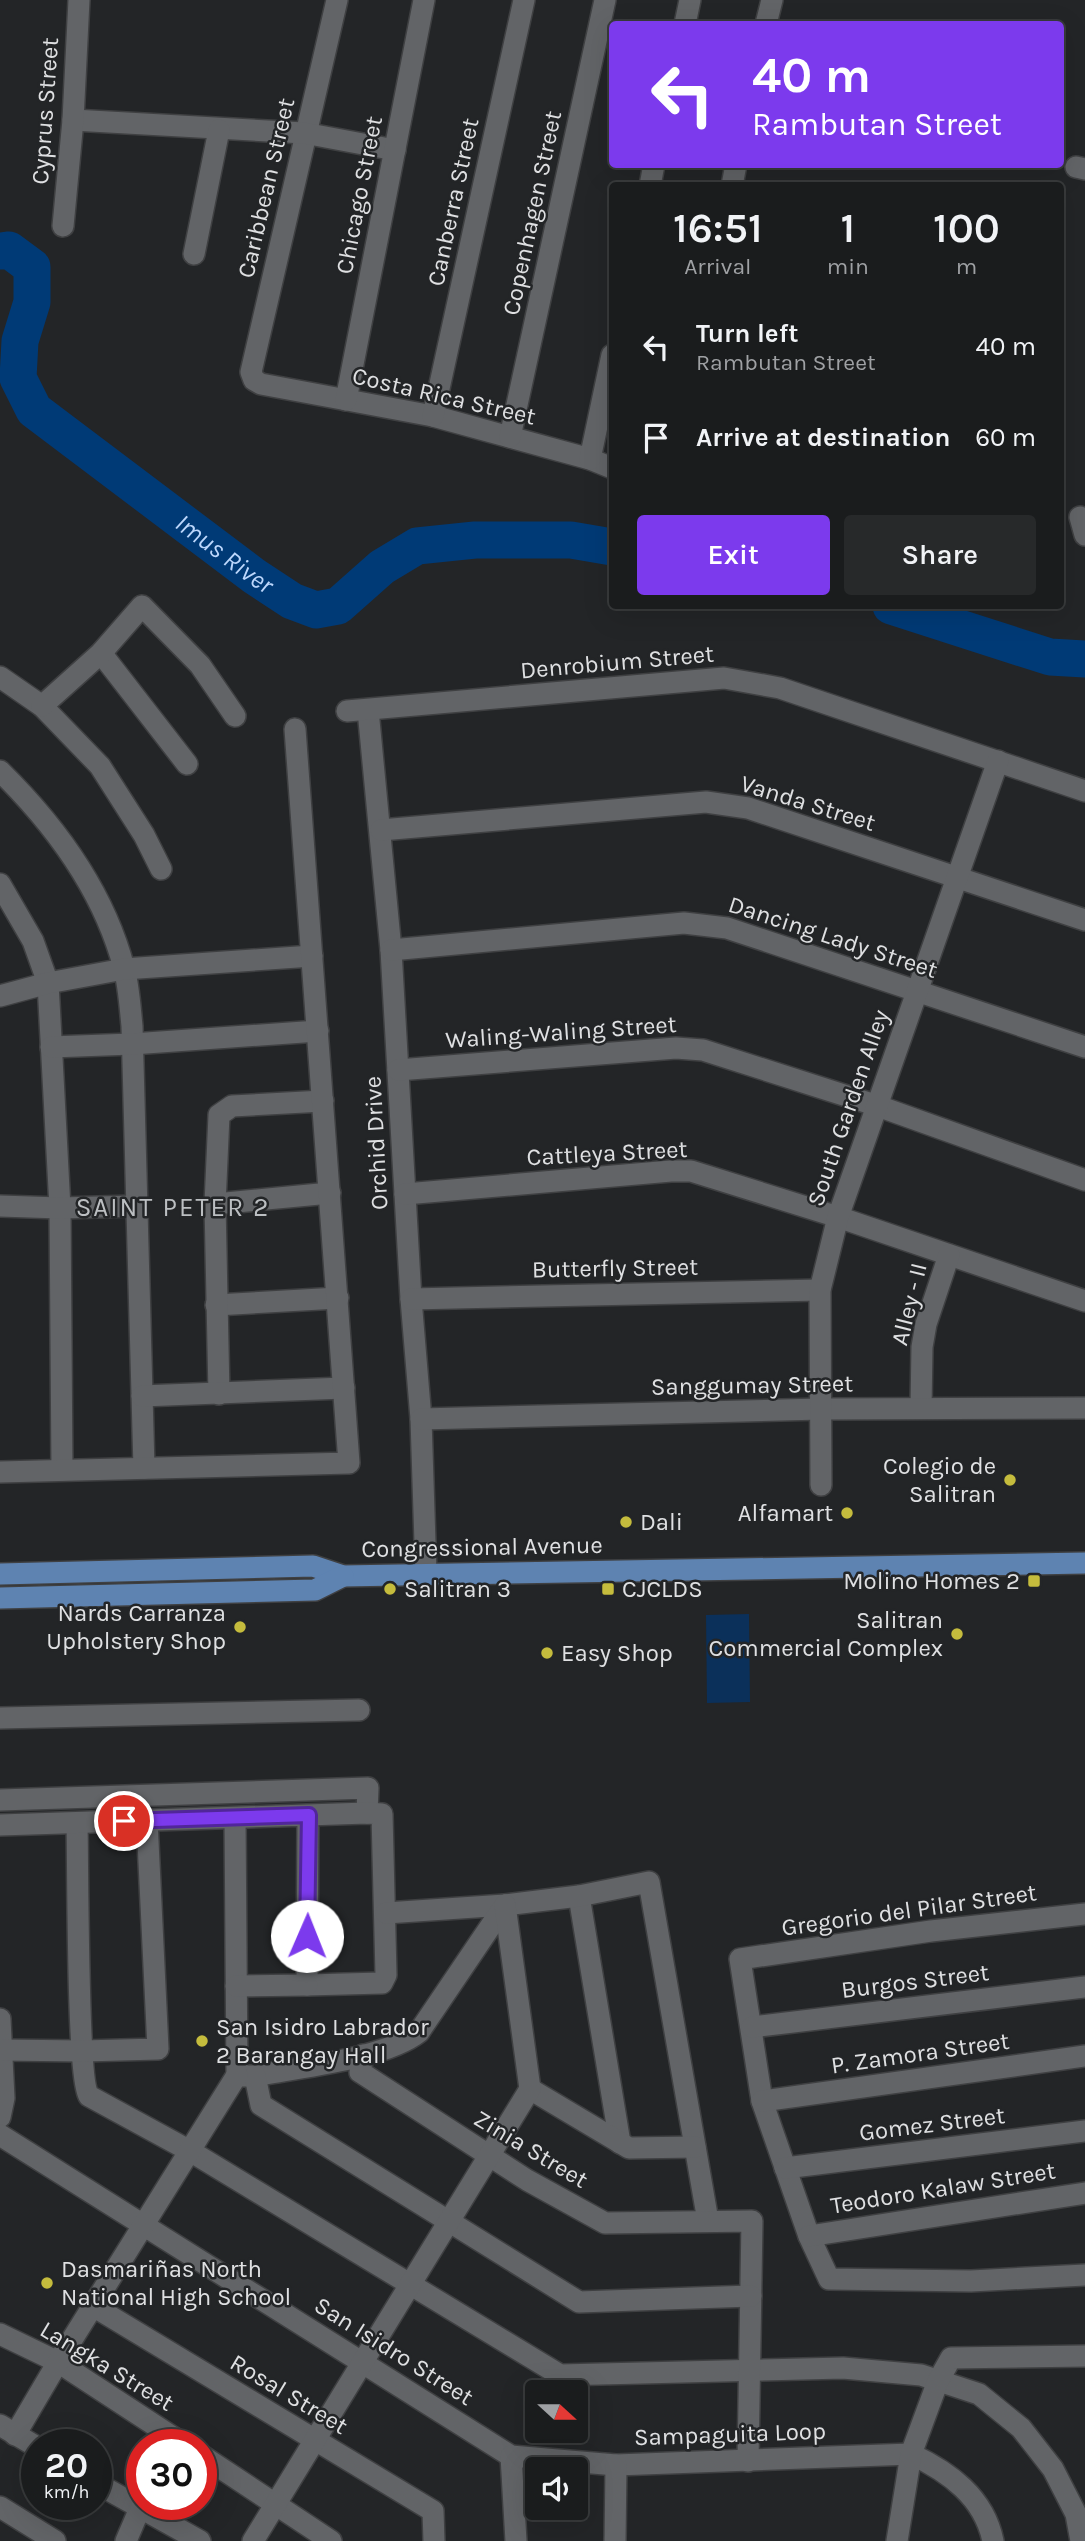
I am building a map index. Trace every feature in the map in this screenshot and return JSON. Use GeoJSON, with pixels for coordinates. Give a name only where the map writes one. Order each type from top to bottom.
{"type":"FeatureCollection","features":[{"type":"Feature","properties":{"kind":"main road","name":"Congressional Avenue"},"geometry":{"type":"LineString","coordinates":[[0,1574],[313,1566],[342,1576],[1085,1563]]}},
{"type":"Feature","properties":{"kind":"main road","name":"Congressional Avenue"},"geometry":{"type":"LineString","coordinates":[[0,1598],[315,1590],[342,1576]]}},
{"type":"Feature","properties":{"kind":"street","name":"Cyprus Street"},"geometry":{"type":"LineString","coordinates":[[63,226],[73,120],[79,0]]}},
{"type":"Feature","properties":{"kind":"street","name":"Caribbean Street"},"geometry":{"type":"LineString","coordinates":[[261,384],[254,380],[251,372],[337,0]]}},
{"type":"Feature","properties":{"kind":"street","name":"Chicago Street"},"geometry":{"type":"LineString","coordinates":[[346,400],[424,0]]}},
{"type":"Feature","properties":{"kind":"street","name":"Canberra Street"},"geometry":{"type":"LineString","coordinates":[[433,416],[524,0]]}},
{"type":"Feature","properties":{"kind":"street","name":"Copenhagen Street"},"geometry":{"type":"LineString","coordinates":[[510,437],[605,0]]}},
{"type":"Feature","properties":{"kind":"street"},"geometry":{"type":"LineString","coordinates":[[686,21],[690,0]]}},
{"type":"Feature","properties":{"kind":"street"},"geometry":{"type":"LineString","coordinates":[[767,21],[772,0]]}},
{"type":"Feature","properties":{"kind":"street"},"geometry":{"type":"LineString","coordinates":[[73,120],[304,134],[395,150]]}},
{"type":"Feature","properties":{"kind":"street"},"geometry":{"type":"LineString","coordinates":[[194,254],[219,130]]}},
{"type":"Feature","properties":{"kind":"street"},"geometry":{"type":"LineString","coordinates":[[590,459],[609,369]]}},
{"type":"Feature","properties":{"kind":"street","name":"Costa Rica Street"},"geometry":{"type":"LineString","coordinates":[[261,384],[433,416],[590,459],[609,467]]}},
{"type":"Feature","properties":{"kind":"street"},"geometry":{"type":"LineString","coordinates":[[42,706],[101,653],[142,606],[200,665],[235,716]]}},
{"type":"Feature","properties":{"kind":"street"},"geometry":{"type":"LineString","coordinates":[[101,653],[187,764]]}},
{"type":"Feature","properties":{"kind":"street"},"geometry":{"type":"LineString","coordinates":[[0,677],[42,706],[100,766],[144,835],[161,869]]}},
{"type":"Feature","properties":{"kind":"street","name":"Denrobium Street"},"geometry":{"type":"LineString","coordinates":[[347,711],[724,678],[780,688],[1085,791]]}},
{"type":"Feature","properties":{"kind":"street","name":"Orchid Drive"},"geometry":{"type":"LineString","coordinates":[[368,709],[391,950],[411,1299],[421,1419],[426,1574]]}},
{"type":"Feature","properties":{"kind":"street"},"geometry":{"type":"LineString","coordinates":[[0,1472],[349,1463],[295,729]]}},
{"type":"Feature","properties":{"kind":"street","name":"South Garden Alley"},"geometry":{"type":"LineString","coordinates":[[821,1485],[820,1290],[838,1217],[875,1105],[959,877],[998,761]]}},
{"type":"Feature","properties":{"kind":"street"},"geometry":{"type":"LineString","coordinates":[[0,771],[34,804],[68,850],[112,930],[124,969],[132,1044],[144,1468]]}},
{"type":"Feature","properties":{"kind":"street","name":"Vanda Street"},"geometry":{"type":"LineString","coordinates":[[381,830],[706,802],[748,808],[1085,920]]}},
{"type":"Feature","properties":{"kind":"street"},"geometry":{"type":"LineString","coordinates":[[0,884],[33,941],[48,983],[60,1208],[62,1470]]}},
{"type":"Feature","properties":{"kind":"street","name":"Dancing Lady Street"},"geometry":{"type":"LineString","coordinates":[[391,950],[684,923],[727,928],[1085,1047]]}},
{"type":"Feature","properties":{"kind":"street"},"geometry":{"type":"LineString","coordinates":[[0,996],[48,983],[124,969],[312,956]]}},
{"type":"Feature","properties":{"kind":"street"},"geometry":{"type":"LineString","coordinates":[[51,1047],[318,1031]]}},
{"type":"Feature","properties":{"kind":"street","name":"Waling-Waling Street"},"geometry":{"type":"LineString","coordinates":[[398,1070],[676,1048],[703,1050],[875,1105],[1085,1180]]}},
{"type":"Feature","properties":{"kind":"street"},"geometry":{"type":"LineString","coordinates":[[219,1394],[215,1204],[219,1115],[232,1106],[323,1101]]}},
{"type":"Feature","properties":{"kind":"street","name":"Cattleya Street"},"geometry":{"type":"LineString","coordinates":[[405,1194],[691,1171],[838,1217],[1085,1301]]}},
{"type":"Feature","properties":{"kind":"street"},"geometry":{"type":"LineString","coordinates":[[215,1204],[330,1193]]}},
{"type":"Feature","properties":{"kind":"street"},"geometry":{"type":"LineString","coordinates":[[0,1206],[136,1206]]}},
{"type":"Feature","properties":{"kind":"street","name":"Alley - II"},"geometry":{"type":"LineString","coordinates":[[921,1408],[922,1347],[926,1324],[949,1255]]}},
{"type":"Feature","properties":{"kind":"street","name":"Butterfly Street"},"geometry":{"type":"LineString","coordinates":[[411,1299],[820,1290]]}},
{"type":"Feature","properties":{"kind":"street"},"geometry":{"type":"LineString","coordinates":[[216,1305],[338,1298]]}},
{"type":"Feature","properties":{"kind":"street"},"geometry":{"type":"LineString","coordinates":[[142,1396],[344,1388]]}},
{"type":"Feature","properties":{"kind":"street","name":"Sanggumay Street"},"geometry":{"type":"LineString","coordinates":[[421,1419],[821,1409],[1085,1408]]}},
{"type":"Feature","properties":{"kind":"street"},"geometry":{"type":"LineString","coordinates":[[0,1718],[359,1710]]}},
{"type":"Feature","properties":{"kind":"street"},"geometry":{"type":"LineString","coordinates":[[0,1800],[368,1787],[367,1813]]}},
{"type":"Feature","properties":{"kind":"street"},"geometry":{"type":"LineString","coordinates":[[0,1825],[382,1814],[386,1975],[382,1983],[236,1986]]}},
{"type":"Feature","properties":{"kind":"street"},"geometry":{"type":"LineString","coordinates":[[307,1985],[309,1815]]}},
{"type":"Feature","properties":{"kind":"street"},"geometry":{"type":"LineString","coordinates":[[235,1818],[236,1986],[246,2076],[261,2105],[579,2302],[751,2296],[748,2461]]}},
{"type":"Feature","properties":{"kind":"street"},"geometry":{"type":"LineString","coordinates":[[1,2050],[158,2049],[147,1821]]}},
{"type":"Feature","properties":{"kind":"street"},"geometry":{"type":"LineString","coordinates":[[77,1823],[83,2051],[85,2090],[89,2096],[190,2151],[560,2375],[843,2368],[921,2375],[979,2394],[1021,2428],[1053,2469],[1076,2514],[1081,2541]]}},
{"type":"Feature","properties":{"kind":"street"},"geometry":{"type":"LineString","coordinates":[[386,1913],[505,1905],[579,1896],[649,1882],[708,2221]]}},
{"type":"Feature","properties":{"kind":"street"},"geometry":{"type":"LineString","coordinates":[[579,1896],[620,2143]]}},
{"type":"Feature","properties":{"kind":"street"},"geometry":{"type":"LineString","coordinates":[[8,2430],[58,2361],[190,2151],[246,2076],[363,2054],[407,2041],[419,2032],[505,1905]]}},
{"type":"Feature","properties":{"kind":"street"},"geometry":{"type":"LineString","coordinates":[[253,2541],[530,2089],[505,1905]]}},
{"type":"Feature","properties":{"kind":"street","name":"Gregorio del Pilar Street"},"geometry":{"type":"LineString","coordinates":[[752,2027],[740,1959],[932,1931],[1085,1914]]}},
{"type":"Feature","properties":{"kind":"street","name":"Burgos Street"},"geometry":{"type":"LineString","coordinates":[[752,2027],[1085,1987]]}},
{"type":"Feature","properties":{"kind":"street"},"geometry":{"type":"LineString","coordinates":[[0,2019],[4,2098],[0,2117]]}},
{"type":"Feature","properties":{"kind":"street"},"geometry":{"type":"LineString","coordinates":[[752,2027],[762,2101],[809,2236],[829,2279],[971,2281],[1085,2275]]}},
{"type":"Feature","properties":{"kind":"street","name":"Zinia Street"},"geometry":{"type":"LineString","coordinates":[[363,2054],[360,2072],[527,2180],[605,2223],[752,2221],[751,2296]]}},
{"type":"Feature","properties":{"kind":"street","name":"P. Zamora Street"},"geometry":{"type":"LineString","coordinates":[[762,2101],[1085,2056]]}},
{"type":"Feature","properties":{"kind":"street"},"geometry":{"type":"LineString","coordinates":[[530,2089],[629,2148],[695,2147]]}},
{"type":"Feature","properties":{"kind":"street","name":"Gomez Street"},"geometry":{"type":"LineString","coordinates":[[785,2168],[1085,2131]]}},
{"type":"Feature","properties":{"kind":"street","name":"San Isidro Street"},"geometry":{"type":"LineString","coordinates":[[0,2135],[512,2456]]}},
{"type":"Feature","properties":{"kind":"street","name":"Teodoro Kalaw Street"},"geometry":{"type":"LineString","coordinates":[[809,2236],[1085,2193]]}},
{"type":"Feature","properties":{"kind":"street","name":"Rosal Street"},"geometry":{"type":"LineString","coordinates":[[93,2306],[433,2511],[434,2541]]}},
{"type":"Feature","properties":{"kind":"street","name":"Langka Street"},"geometry":{"type":"LineString","coordinates":[[0,2334],[58,2361],[162,2429]]}},
{"type":"Feature","properties":{"kind":"street"},"geometry":{"type":"LineString","coordinates":[[897,2541],[911,2454],[938,2381],[951,2358],[1085,2356]]}},
{"type":"Feature","properties":{"kind":"street"},"geometry":{"type":"LineString","coordinates":[[911,2454],[932,2464],[962,2485],[978,2506],[990,2528],[993,2541]]}},
{"type":"Feature","properties":{"kind":"street","name":"Sampaguita Loop"},"geometry":{"type":"LineString","coordinates":[[512,2456],[616,2465],[911,2454]]}},
{"type":"Feature","properties":{"kind":"street"},"geometry":{"type":"LineString","coordinates":[[512,2456],[516,2541]]}},
{"type":"Feature","properties":{"kind":"street"},"geometry":{"type":"LineString","coordinates":[[217,2465],[331,2541]]}},
{"type":"Feature","properties":{"kind":"street"},"geometry":{"type":"LineString","coordinates":[[615,2541],[616,2465]]}},
{"type":"Feature","properties":{"kind":"street"},"geometry":{"type":"LineString","coordinates":[[0,2507],[55,2541]]}},
{"type":"Feature","properties":{"kind":"street"},"geometry":{"type":"LineString","coordinates":[[126,2541],[135,2520]]}},
{"type":"Feature","properties":{"kind":"street"},"geometry":{"type":"LineString","coordinates":[[162,2520],[200,2541]]}},
{"type":"Feature","properties":{"kind":"shaded area"},"geometry":{"type":"Polygon","coordinates":[[[749,1614],[750,1702],[707,1703],[706,1615],[749,1614]]]}},
{"type":"Feature","properties":{"kind":"waterway","name":"Imus River"},"geometry":{"type":"LineString","coordinates":[[0,251],[9,250],[32,267],[32,302],[20,341],[18,378],[34,410],[254,576],[292,601],[316,610],[338,606],[382,567],[417,546],[475,540],[571,540],[609,546]]}},
{"type":"Feature","properties":{"kind":"waterway","name":"Imus River"},"geometry":{"type":"LineString","coordinates":[[900,609],[1050,657],[1085,659]]}},
{"type":"Feature","properties":{"kind":"place","name":"Colegio de Salitran"},"geometry":{"type":"Point","coordinates":[1010,1480]}},
{"type":"Feature","properties":{"kind":"place","name":"Alfamart"},"geometry":{"type":"Point","coordinates":[847,1513]}},
{"type":"Feature","properties":{"kind":"place","name":"Dali"},"geometry":{"type":"Point","coordinates":[626,1522]}},
{"type":"Feature","properties":{"kind":"place","name":"Molino Homes 2"},"geometry":{"type":"Point","coordinates":[1034,1581]}},
{"type":"Feature","properties":{"kind":"place","name":"Salitran 3"},"geometry":{"type":"Point","coordinates":[390,1589]}},
{"type":"Feature","properties":{"kind":"place","name":"CJCLDS"},"geometry":{"type":"Point","coordinates":[608,1589]}},
{"type":"Feature","properties":{"kind":"place","name":"Nards Carranza Upholstery Shop"},"geometry":{"type":"Point","coordinates":[240,1627]}},
{"type":"Feature","properties":{"kind":"place","name":"Salitran Commercial Complex"},"geometry":{"type":"Point","coordinates":[957,1634]}},
{"type":"Feature","properties":{"kind":"place","name":"Easy Shop"},"geometry":{"type":"Point","coordinates":[547,1653]}},
{"type":"Feature","properties":{"kind":"place","name":"San Isidro Labrador 2 Barangay Hall"},"geometry":{"type":"Point","coordinates":[202,2041]}},
{"type":"Feature","properties":{"kind":"place","name":"Dasmariñas North National High School"},"geometry":{"type":"Point","coordinates":[47,2283]}},
{"type":"Feature","properties":{"kind":"district","name":"SAINT PETER 2"},"geometry":{"type":"Point","coordinates":[173,1207]}},
{"type":"Feature","properties":{"kind":"route"},"geometry":{"type":"LineString","coordinates":[[124,1821],[309,1815],[307,1936]]}}]}
